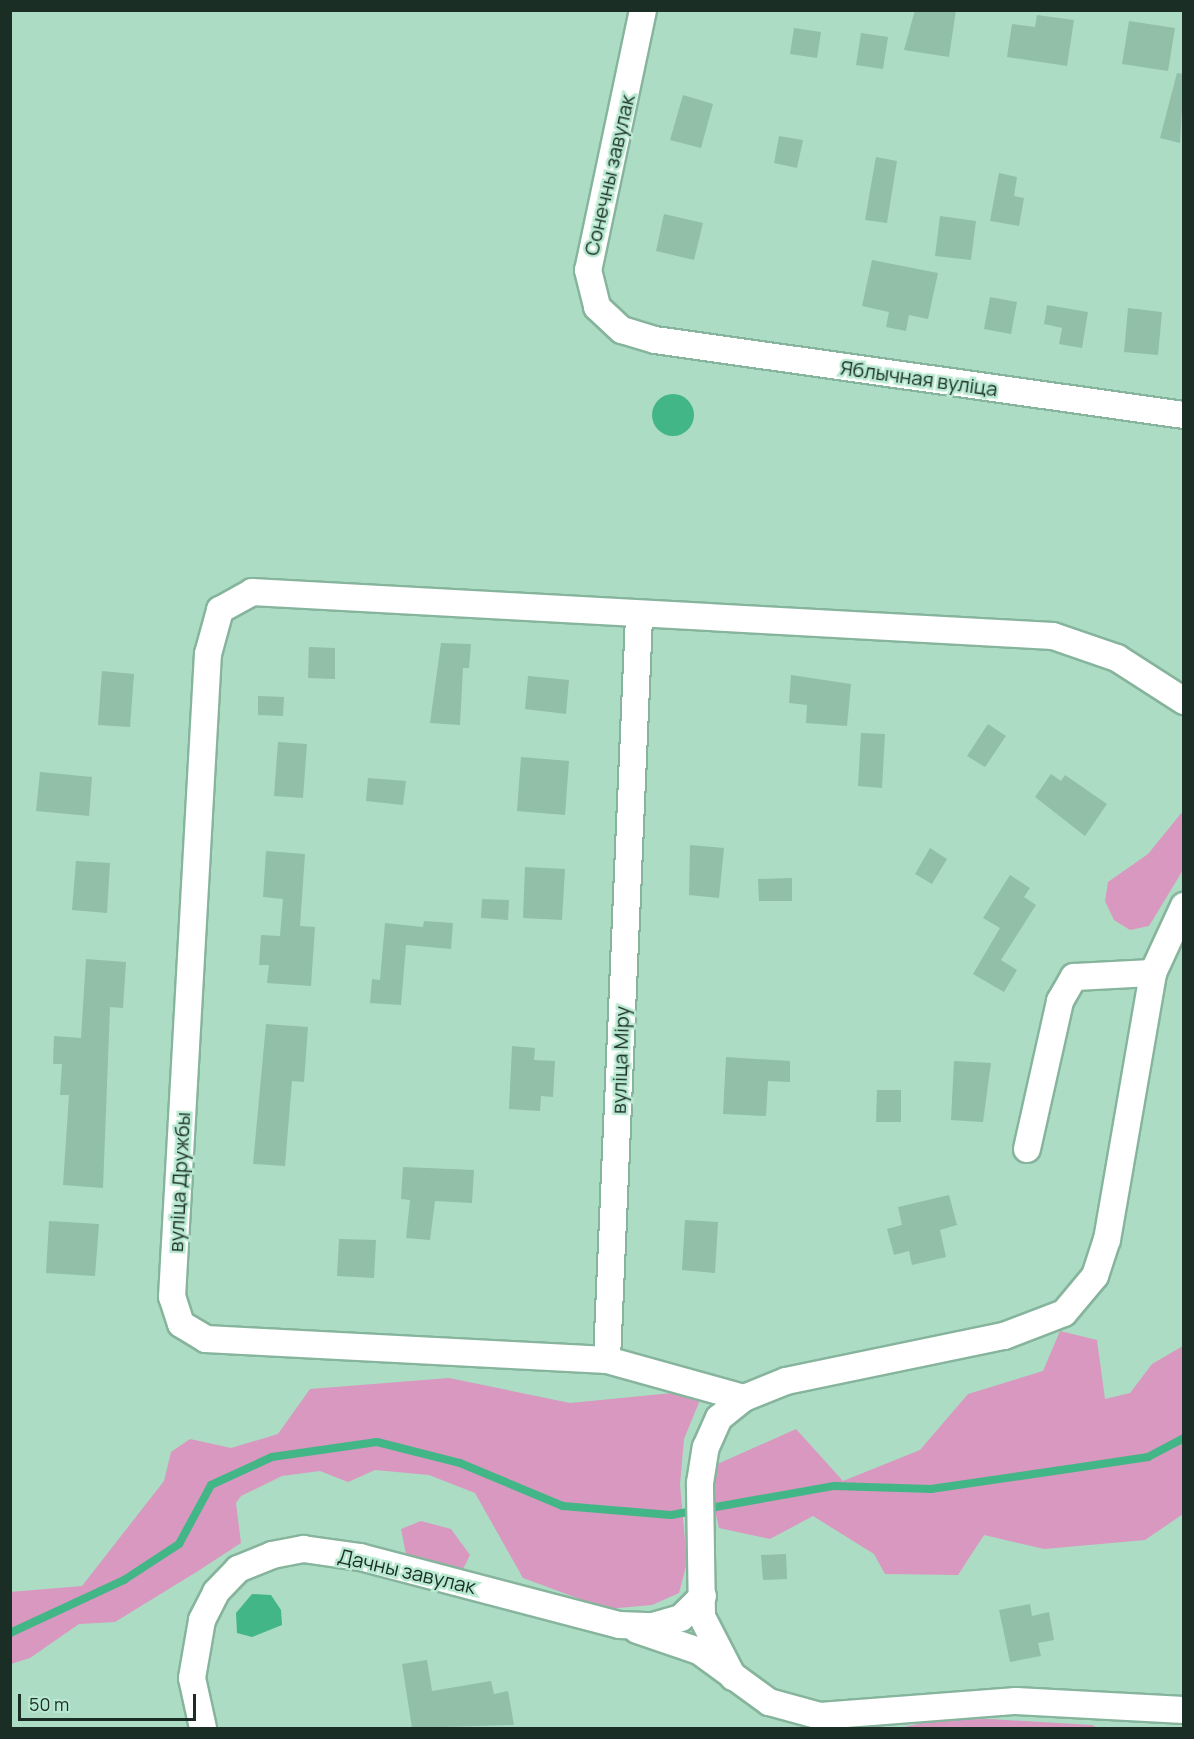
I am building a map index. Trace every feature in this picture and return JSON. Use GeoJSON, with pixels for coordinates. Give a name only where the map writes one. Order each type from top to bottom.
{"type":"FeatureCollection","features":[{"type":"Feature","properties":{"kind":"street","name":"Сонечны завулак"},"geometry":{"type":"LineString","coordinates":[[643,10],[588,270],[597,307],[622,330],[654,340]]}},
{"type":"Feature","properties":{"kind":"street","name":"Яблычная вуліца"},"geometry":{"type":"LineString","coordinates":[[654,340],[1184,415]]}},
{"type":"Feature","properties":{"kind":"street","name":"вуліца Дружбы"},"geometry":{"type":"LineString","coordinates":[[607,1360],[206,1339],[181,1324],[172,1297],[208,654],[220,610],[252,592],[639,617]]}},
{"type":"Feature","properties":{"kind":"street"},"geometry":{"type":"LineString","coordinates":[[639,617],[1053,636],[1117,658],[1184,701]]}},
{"type":"Feature","properties":{"kind":"street","name":"вуліца Міру"},"geometry":{"type":"LineString","coordinates":[[607,1360],[639,617]]}},
{"type":"Feature","properties":{"kind":"street"},"geometry":{"type":"LineString","coordinates":[[733,1677],[702,1617],[700,1483],[706,1447],[719,1418],[744,1398],[786,1381],[1004,1336],[1064,1313],[1095,1276],[1107,1240],[1154,973],[1184,906]]}},
{"type":"Feature","properties":{"kind":"street"},"geometry":{"type":"LineString","coordinates":[[1027,1149],[1060,1001],[1074,977],[1154,973]]}},
{"type":"Feature","properties":{"kind":"street"},"geometry":{"type":"LineString","coordinates":[[607,1360],[744,1398]]}},
{"type":"Feature","properties":{"kind":"street","name":"Дачны завулак"},"geometry":{"type":"LineString","coordinates":[[203,1728],[192,1678],[202,1620],[216,1592],[238,1569],[272,1555],[303,1549],[360,1557],[619,1625],[652,1626],[681,1618],[703,1596]]}},
{"type":"Feature","properties":{"kind":"street"},"geometry":{"type":"LineString","coordinates":[[619,1625],[699,1651],[770,1702],[820,1716],[1016,1701],[1136,1717],[1184,1710]]}},
{"type":"Feature","properties":{"kind":"shaded area"},"geometry":{"type":"Polygon","coordinates":[[[673,394],[688,400],[694,415],[688,430],[673,436],[658,430],[652,415],[658,400],[673,394]]]}},
{"type":"Feature","properties":{"kind":"shaded area"},"geometry":{"type":"Polygon","coordinates":[[[1183,811],[1183,870],[1149,926],[1130,930],[1114,920],[1105,901],[1108,882],[1148,854],[1183,811]]]}},
{"type":"Feature","properties":{"kind":"shaded area"},"geometry":{"type":"Polygon","coordinates":[[[1060,1331],[1097,1340],[1105,1399],[1130,1393],[1152,1364],[1183,1346],[1183,1514],[1145,1540],[1044,1549],[984,1535],[958,1575],[885,1574],[874,1554],[813,1516],[770,1539],[719,1528],[710,1489],[713,1466],[796,1429],[843,1481],[920,1450],[968,1394],[1043,1371],[1060,1331]]]}},
{"type":"Feature","properties":{"kind":"shaded area"},"geometry":{"type":"Polygon","coordinates":[[[449,1378],[570,1403],[683,1392],[700,1400],[684,1439],[680,1485],[687,1562],[679,1593],[652,1605],[607,1609],[523,1578],[475,1493],[429,1475],[375,1470],[348,1482],[320,1471],[282,1476],[241,1496],[236,1503],[241,1543],[115,1622],[79,1624],[30,1658],[11,1664],[10,1592],[82,1586],[164,1481],[171,1452],[190,1439],[231,1448],[278,1434],[310,1389],[449,1378]]]}},
{"type":"Feature","properties":{"kind":"shaded area"},"geometry":{"type":"Polygon","coordinates":[[[421,1521],[451,1529],[470,1555],[463,1569],[441,1568],[406,1554],[401,1529],[421,1521]]]}},
{"type":"Feature","properties":{"kind":"shaded area"},"geometry":{"type":"Polygon","coordinates":[[[252,1594],[271,1595],[281,1610],[282,1625],[252,1637],[237,1633],[236,1613],[252,1594]]]}},
{"type":"Feature","properties":{"kind":"shaded area"},"geometry":{"type":"Polygon","coordinates":[[[989,1719],[1092,1725],[1098,1728],[900,1728],[935,1720],[989,1719]]]}},
{"type":"Feature","properties":{"kind":"building"},"geometry":{"type":"Polygon","coordinates":[[[915,10],[956,10],[949,57],[904,50],[915,10]]]}},
{"type":"Feature","properties":{"kind":"building"},"geometry":{"type":"Polygon","coordinates":[[[1037,15],[1074,20],[1067,66],[1007,57],[1012,24],[1035,27],[1037,15]]]}},
{"type":"Feature","properties":{"kind":"building"},"geometry":{"type":"Polygon","coordinates":[[[1129,21],[1175,28],[1168,71],[1122,64],[1129,21]]]}},
{"type":"Feature","properties":{"kind":"building"},"geometry":{"type":"Polygon","coordinates":[[[794,28],[821,32],[817,58],[790,54],[794,28]]]}},
{"type":"Feature","properties":{"kind":"building"},"geometry":{"type":"Polygon","coordinates":[[[861,33],[888,37],[883,69],[856,65],[861,33]]]}},
{"type":"Feature","properties":{"kind":"building"},"geometry":{"type":"Polygon","coordinates":[[[1177,73],[1184,74],[1180,143],[1160,138],[1177,73]]]}},
{"type":"Feature","properties":{"kind":"building"},"geometry":{"type":"Polygon","coordinates":[[[683,95],[713,104],[701,148],[670,140],[683,95]]]}},
{"type":"Feature","properties":{"kind":"building"},"geometry":{"type":"Polygon","coordinates":[[[779,136],[803,140],[797,168],[774,163],[779,136]]]}},
{"type":"Feature","properties":{"kind":"building"},"geometry":{"type":"Polygon","coordinates":[[[876,157],[897,161],[887,223],[865,220],[876,157]]]}},
{"type":"Feature","properties":{"kind":"building"},"geometry":{"type":"Polygon","coordinates":[[[999,173],[1017,177],[1014,196],[1024,198],[1019,226],[990,221],[999,173]]]}},
{"type":"Feature","properties":{"kind":"building"},"geometry":{"type":"Polygon","coordinates":[[[664,214],[703,223],[694,260],[656,251],[664,214]]]}},
{"type":"Feature","properties":{"kind":"building"},"geometry":{"type":"Polygon","coordinates":[[[940,216],[976,221],[971,260],[935,256],[940,216]]]}},
{"type":"Feature","properties":{"kind":"building"},"geometry":{"type":"Polygon","coordinates":[[[872,260],[938,273],[928,319],[909,315],[906,331],[886,327],[889,312],[862,306],[872,260]]]}},
{"type":"Feature","properties":{"kind":"building"},"geometry":{"type":"Polygon","coordinates":[[[990,297],[1017,302],[1011,334],[984,329],[990,297]]]}},
{"type":"Feature","properties":{"kind":"building"},"geometry":{"type":"Polygon","coordinates":[[[1047,305],[1088,312],[1082,348],[1059,344],[1062,328],[1044,324],[1047,305]]]}},
{"type":"Feature","properties":{"kind":"building"},"geometry":{"type":"Polygon","coordinates":[[[1128,308],[1162,312],[1158,355],[1124,352],[1128,308]]]}},
{"type":"Feature","properties":{"kind":"building"},"geometry":{"type":"Polygon","coordinates":[[[441,643],[471,644],[469,668],[463,668],[460,725],[430,723],[441,643]]]}},
{"type":"Feature","properties":{"kind":"building"},"geometry":{"type":"Polygon","coordinates":[[[309,647],[335,648],[335,679],[308,678],[309,647]]]}},
{"type":"Feature","properties":{"kind":"building"},"geometry":{"type":"Polygon","coordinates":[[[102,671],[134,674],[130,727],[98,725],[102,671]]]}},
{"type":"Feature","properties":{"kind":"building"},"geometry":{"type":"Polygon","coordinates":[[[791,675],[851,684],[847,726],[806,723],[807,705],[789,703],[791,675]]]}},
{"type":"Feature","properties":{"kind":"building"},"geometry":{"type":"Polygon","coordinates":[[[528,676],[569,680],[566,714],[525,709],[528,676]]]}},
{"type":"Feature","properties":{"kind":"building"},"geometry":{"type":"Polygon","coordinates":[[[258,696],[284,697],[283,716],[258,715],[258,696]]]}},
{"type":"Feature","properties":{"kind":"building"},"geometry":{"type":"Polygon","coordinates":[[[988,724],[1006,736],[985,767],[967,756],[988,724]]]}},
{"type":"Feature","properties":{"kind":"building"},"geometry":{"type":"Polygon","coordinates":[[[861,733],[885,734],[882,788],[858,786],[861,733]]]}},
{"type":"Feature","properties":{"kind":"building"},"geometry":{"type":"Polygon","coordinates":[[[278,742],[307,744],[303,798],[274,796],[278,742]]]}},
{"type":"Feature","properties":{"kind":"building"},"geometry":{"type":"Polygon","coordinates":[[[521,757],[569,761],[565,815],[517,811],[521,757]]]}},
{"type":"Feature","properties":{"kind":"building"},"geometry":{"type":"Polygon","coordinates":[[[40,772],[92,777],[89,816],[36,811],[40,772]]]}},
{"type":"Feature","properties":{"kind":"building"},"geometry":{"type":"Polygon","coordinates":[[[1051,774],[1061,781],[1065,775],[1107,804],[1085,836],[1035,797],[1051,774]]]}},
{"type":"Feature","properties":{"kind":"building"},"geometry":{"type":"Polygon","coordinates":[[[368,778],[406,781],[403,805],[366,801],[368,778]]]}},
{"type":"Feature","properties":{"kind":"building"},"geometry":{"type":"Polygon","coordinates":[[[690,845],[724,848],[719,898],[689,895],[690,845]]]}},
{"type":"Feature","properties":{"kind":"building"},"geometry":{"type":"Polygon","coordinates":[[[930,848],[947,859],[932,884],[915,874],[930,848]]]}},
{"type":"Feature","properties":{"kind":"building"},"geometry":{"type":"Polygon","coordinates":[[[266,851],[305,854],[300,926],[315,927],[311,986],[267,983],[269,965],[259,965],[261,935],[280,936],[283,899],[263,897],[266,851]]]}},
{"type":"Feature","properties":{"kind":"building"},"geometry":{"type":"Polygon","coordinates":[[[76,861],[110,863],[107,913],[72,910],[76,861]]]}},
{"type":"Feature","properties":{"kind":"building"},"geometry":{"type":"Polygon","coordinates":[[[525,867],[565,869],[562,920],[523,918],[525,867]]]}},
{"type":"Feature","properties":{"kind":"building"},"geometry":{"type":"Polygon","coordinates":[[[1010,875],[1030,888],[1024,897],[1036,905],[1001,960],[1017,970],[1004,992],[973,974],[1000,928],[983,918],[1010,875]]]}},
{"type":"Feature","properties":{"kind":"building"},"geometry":{"type":"Polygon","coordinates":[[[792,878],[792,901],[759,901],[758,879],[792,878]]]}},
{"type":"Feature","properties":{"kind":"building"},"geometry":{"type":"Polygon","coordinates":[[[482,899],[509,900],[508,920],[481,918],[482,899]]]}},
{"type":"Feature","properties":{"kind":"building"},"geometry":{"type":"Polygon","coordinates":[[[424,921],[453,923],[451,949],[406,945],[401,1005],[370,1003],[372,979],[380,980],[385,923],[423,927],[424,921]]]}},
{"type":"Feature","properties":{"kind":"building"},"geometry":{"type":"Polygon","coordinates":[[[86,959],[126,962],[123,1008],[110,1007],[103,1188],[63,1185],[69,1095],[60,1095],[62,1064],[53,1064],[54,1036],[81,1038],[86,959]]]}},
{"type":"Feature","properties":{"kind":"building"},"geometry":{"type":"Polygon","coordinates":[[[266,1024],[308,1027],[304,1082],[292,1081],[285,1166],[253,1164],[266,1024]]]}},
{"type":"Feature","properties":{"kind":"building"},"geometry":{"type":"Polygon","coordinates":[[[512,1046],[535,1048],[534,1060],[555,1061],[553,1097],[541,1096],[540,1111],[509,1109],[512,1046]]]}},
{"type":"Feature","properties":{"kind":"building"},"geometry":{"type":"Polygon","coordinates":[[[726,1057],[790,1061],[790,1082],[768,1081],[766,1116],[723,1114],[726,1057]]]}},
{"type":"Feature","properties":{"kind":"building"},"geometry":{"type":"Polygon","coordinates":[[[954,1061],[991,1063],[983,1122],[951,1120],[954,1061]]]}},
{"type":"Feature","properties":{"kind":"building"},"geometry":{"type":"Polygon","coordinates":[[[877,1090],[901,1090],[901,1122],[876,1122],[877,1090]]]}},
{"type":"Feature","properties":{"kind":"building"},"geometry":{"type":"Polygon","coordinates":[[[403,1167],[474,1170],[472,1203],[435,1201],[430,1240],[406,1238],[410,1200],[401,1199],[403,1167]]]}},
{"type":"Feature","properties":{"kind":"building"},"geometry":{"type":"Polygon","coordinates":[[[949,1195],[957,1225],[940,1230],[946,1257],[912,1265],[909,1251],[894,1255],[887,1229],[902,1225],[898,1207],[949,1195]]]}},
{"type":"Feature","properties":{"kind":"building"},"geometry":{"type":"Polygon","coordinates":[[[685,1220],[718,1222],[715,1273],[682,1270],[685,1220]]]}},
{"type":"Feature","properties":{"kind":"building"},"geometry":{"type":"Polygon","coordinates":[[[49,1221],[99,1224],[95,1276],[46,1273],[49,1221]]]}},
{"type":"Feature","properties":{"kind":"building"},"geometry":{"type":"Polygon","coordinates":[[[339,1239],[376,1240],[374,1278],[337,1276],[339,1239]]]}},
{"type":"Feature","properties":{"kind":"building"},"geometry":{"type":"Polygon","coordinates":[[[786,1554],[787,1579],[763,1580],[761,1555],[786,1554]]]}},
{"type":"Feature","properties":{"kind":"building"},"geometry":{"type":"Polygon","coordinates":[[[1030,1604],[1032,1616],[1049,1612],[1054,1640],[1038,1643],[1041,1656],[1010,1662],[999,1610],[1030,1604]]]}},
{"type":"Feature","properties":{"kind":"building"},"geometry":{"type":"Polygon","coordinates":[[[427,1660],[432,1691],[491,1681],[494,1694],[508,1691],[514,1725],[412,1728],[402,1664],[427,1660]]]}},
{"type":"Feature","properties":{"kind":"waterway"},"geometry":{"type":"LineString","coordinates":[[10,1633],[124,1580],[179,1544],[211,1485],[272,1457],[377,1442],[460,1463],[563,1506],[671,1515],[834,1486],[931,1489],[1148,1457],[1184,1438]]}}]}
